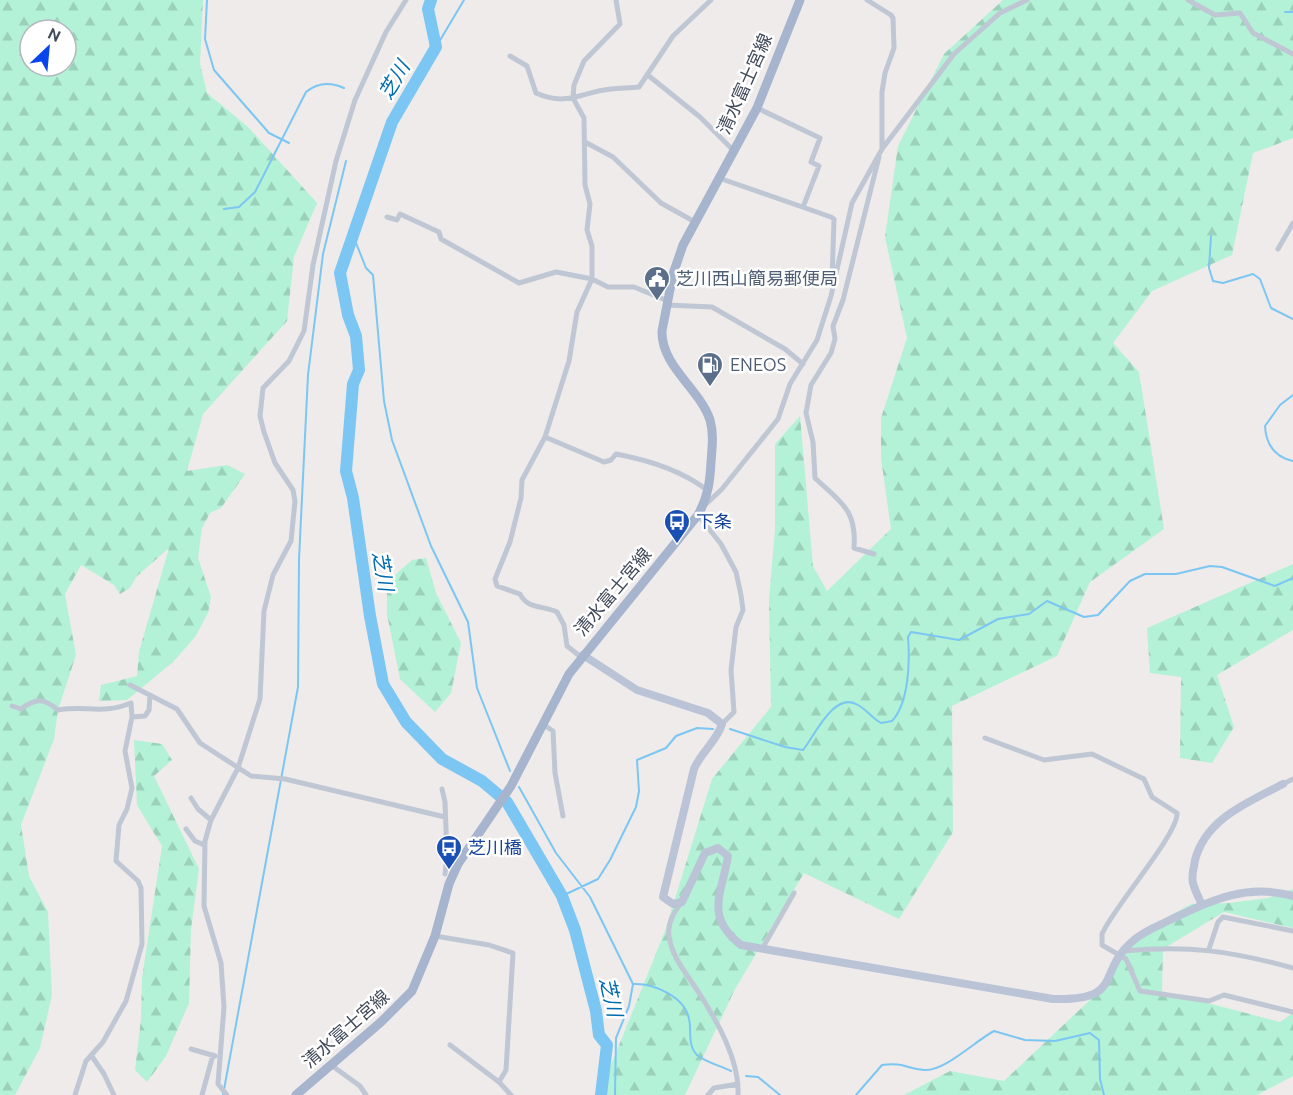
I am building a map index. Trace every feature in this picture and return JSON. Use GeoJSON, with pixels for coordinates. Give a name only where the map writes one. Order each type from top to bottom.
{"type":"FeatureCollection","features":[{"type":"Feature","properties":{"kind":"main road","name":"清水富士宮線"},"geometry":{"type":"LineString","coordinates":[[296,1095],[329,1064],[381,1022],[412,991],[435,936],[449,884],[458,864],[474,837],[511,786],[569,674],[703,506],[709,491],[713,432],[707,414],[664,347],[662,331],[677,260],[757,108],[800,0]]}},
{"type":"Feature","properties":{"kind":"street"},"geometry":{"type":"LineString","coordinates":[[227,1095],[218,1084],[224,1007],[218,951],[204,906],[204,845],[212,820],[238,768],[260,699],[262,633],[268,589],[291,541],[294,511],[293,490],[275,463],[264,432],[260,416],[263,388],[289,361],[304,331],[315,255],[336,161],[355,100],[386,32],[406,0]]}},
{"type":"Feature","properties":{"kind":"street"},"geometry":{"type":"LineString","coordinates":[[616,0],[620,24],[584,61],[574,85],[573,98],[584,118],[585,185],[590,204],[587,230],[592,246],[592,279],[577,312],[571,334],[569,361],[545,438],[522,480],[521,498],[510,542],[495,579],[497,586],[520,594],[524,601],[531,605],[557,612],[564,625],[567,646],[582,656],[630,686],[708,712],[716,716],[722,724]]}},
{"type":"Feature","properties":{"kind":"street"},"geometry":{"type":"LineString","coordinates":[[510,56],[527,66],[536,93],[550,99],[573,98],[610,89],[639,87],[649,76],[657,57],[673,36],[711,0]]}},
{"type":"Feature","properties":{"kind":"street"},"geometry":{"type":"LineString","coordinates":[[867,0],[891,15],[892,18],[894,48],[885,73],[882,92],[882,149],[843,300],[833,326],[835,339],[831,353],[811,385],[806,413],[813,442],[815,478],[839,497],[849,510],[855,532],[854,548],[874,554]]}},
{"type":"Feature","properties":{"kind":"street"},"geometry":{"type":"LineString","coordinates":[[703,506],[722,489],[778,419],[790,384],[817,340],[832,290],[852,203],[882,149],[954,54],[1000,13],[1027,0]]}},
{"type":"Feature","properties":{"kind":"street"},"geometry":{"type":"LineString","coordinates":[[1188,0],[1215,15],[1240,13],[1253,33],[1293,54]]}},
{"type":"Feature","properties":{"kind":"street"},"geometry":{"type":"LineString","coordinates":[[649,76],[700,117],[734,151]]}},
{"type":"Feature","properties":{"kind":"street"},"geometry":{"type":"LineString","coordinates":[[757,108],[820,138],[810,162],[819,166],[803,207]]}},
{"type":"Feature","properties":{"kind":"street"},"geometry":{"type":"LineString","coordinates":[[585,142],[613,158],[661,203],[695,222]]}},
{"type":"Feature","properties":{"kind":"street"},"geometry":{"type":"LineString","coordinates":[[719,178],[834,219],[832,290]]}},
{"type":"Feature","properties":{"kind":"street"},"geometry":{"type":"LineString","coordinates":[[387,217],[397,220],[400,214],[439,232],[441,239],[519,283],[556,272],[592,279],[609,287],[634,287],[668,303],[711,307],[785,349],[803,364]]}},
{"type":"Feature","properties":{"kind":"street"},"geometry":{"type":"LineString","coordinates":[[1278,249],[1293,223]]}},
{"type":"Feature","properties":{"kind":"street"},"geometry":{"type":"LineString","coordinates":[[545,438],[604,462],[611,460],[615,454],[634,458],[685,475],[709,491]]}},
{"type":"Feature","properties":{"kind":"street"},"geometry":{"type":"LineString","coordinates":[[682,902],[673,904],[663,897],[664,882],[697,761],[720,732],[722,724],[734,712],[731,670],[736,627],[743,610],[736,572],[721,544],[698,515]]}},
{"type":"Feature","properties":{"kind":"street"},"geometry":{"type":"LineString","coordinates":[[130,686],[177,710],[200,743],[251,776],[285,779],[445,817]]}},
{"type":"Feature","properties":{"kind":"street"},"geometry":{"type":"LineString","coordinates":[[132,717],[145,716],[149,710],[150,695]]}},
{"type":"Feature","properties":{"kind":"street"},"geometry":{"type":"LineString","coordinates":[[12,706],[21,709],[32,701],[40,700],[47,701],[58,710],[73,707],[113,711],[131,703],[132,717],[125,751],[132,788],[119,825],[116,861],[138,881],[141,888],[142,944],[126,1001],[103,1042],[86,1060],[75,1095]]}},
{"type":"Feature","properties":{"kind":"street"},"geometry":{"type":"LineString","coordinates":[[544,725],[553,731],[555,773],[563,816]]}},
{"type":"Feature","properties":{"kind":"street"},"geometry":{"type":"LineString","coordinates":[[985,738],[1044,760],[1092,754],[1144,779],[1152,797],[1177,813],[1174,826],[1165,843],[1141,873],[1102,934],[1102,945],[1123,952],[1179,947],[1209,949],[1293,967]]}},
{"type":"Feature","properties":{"kind":"street"},"geometry":{"type":"LineString","coordinates":[[1202,905],[1192,882],[1196,857],[1208,832],[1237,808],[1293,779]]}},
{"type":"Feature","properties":{"kind":"street"},"geometry":{"type":"LineString","coordinates":[[442,789],[445,802],[446,874]]}},
{"type":"Feature","properties":{"kind":"street"},"geometry":{"type":"LineString","coordinates":[[191,798],[198,809],[212,820]]}},
{"type":"Feature","properties":{"kind":"street"},"geometry":{"type":"LineString","coordinates":[[186,829],[195,841],[204,845]]}},
{"type":"Feature","properties":{"kind":"street"},"geometry":{"type":"LineString","coordinates":[[738,1095],[737,1071],[714,1017],[678,963],[671,942],[669,924],[705,853],[718,848],[728,856],[717,901],[720,919],[741,945],[761,951],[1069,1000],[1083,999],[1101,990],[1123,952],[1142,934],[1202,905],[1224,897],[1259,891],[1293,896]]}},
{"type":"Feature","properties":{"kind":"street"},"geometry":{"type":"LineString","coordinates":[[447,856],[458,864]]}},
{"type":"Feature","properties":{"kind":"street"},"geometry":{"type":"LineString","coordinates":[[761,951],[794,893]]}},
{"type":"Feature","properties":{"kind":"street"},"geometry":{"type":"LineString","coordinates":[[1209,949],[1223,917],[1293,931]]}},
{"type":"Feature","properties":{"kind":"street"},"geometry":{"type":"LineString","coordinates":[[435,936],[489,945],[513,953],[506,1070],[499,1082]]}},
{"type":"Feature","properties":{"kind":"street"},"geometry":{"type":"LineString","coordinates":[[1123,952],[1140,992],[1209,1001],[1224,995],[1293,1012]]}},
{"type":"Feature","properties":{"kind":"street"},"geometry":{"type":"LineString","coordinates":[[450,1045],[499,1082],[511,1095]]}},
{"type":"Feature","properties":{"kind":"street"},"geometry":{"type":"LineString","coordinates":[[191,1049],[220,1057]]}},
{"type":"Feature","properties":{"kind":"street"},"geometry":{"type":"LineString","coordinates":[[91,1055],[114,1095]]}},
{"type":"Feature","properties":{"kind":"street"},"geometry":{"type":"LineString","coordinates":[[202,1095],[213,1055]]}},
{"type":"Feature","properties":{"kind":"street"},"geometry":{"type":"LineString","coordinates":[[329,1064],[360,1086],[366,1095]]}},
{"type":"Feature","properties":{"kind":"street"},"geometry":{"type":"LineString","coordinates":[[708,1095],[714,1088],[738,1084]]}},
{"type":"Feature","properties":{"kind":"green space"},"geometry":{"type":"Polygon","coordinates":[[[0,0],[203,0],[200,64],[207,93],[248,127],[317,203],[294,257],[287,321],[203,414],[187,471],[227,465],[245,474],[221,508],[210,513],[202,528],[198,558],[211,597],[208,613],[195,637],[173,662],[127,700],[99,701],[101,685],[137,676],[139,652],[169,548],[136,577],[130,588],[120,594],[114,585],[81,565],[65,594],[76,655],[58,710],[54,739],[21,825],[29,876],[48,912],[52,995],[40,1048],[15,1095],[0,1095],[0,0]]]}},
{"type":"Feature","properties":{"kind":"green space"},"geometry":{"type":"Polygon","coordinates":[[[1003,0],[1293,0],[1293,138],[1253,153],[1232,255],[1152,291],[1113,343],[1139,372],[1164,529],[1090,582],[1057,656],[952,706],[953,832],[899,919],[804,873],[735,989],[685,1095],[599,1095],[665,931],[712,779],[771,707],[769,600],[775,530],[775,444],[800,416],[813,566],[827,591],[891,529],[881,458],[881,418],[907,338],[885,237],[898,146],[944,54],[1003,0]]]}},
{"type":"Feature","properties":{"kind":"green space"},"geometry":{"type":"Polygon","coordinates":[[[426,558],[436,593],[461,643],[451,693],[435,712],[400,679],[387,614],[387,582],[412,560],[426,558]]]}},
{"type":"Feature","properties":{"kind":"green space"},"geometry":{"type":"Polygon","coordinates":[[[1293,564],[1293,630],[1217,675],[1234,727],[1212,763],[1180,758],[1181,677],[1150,673],[1147,628],[1293,564]]]}},
{"type":"Feature","properties":{"kind":"green space"},"geometry":{"type":"Polygon","coordinates":[[[134,740],[162,744],[172,760],[154,776],[199,869],[191,929],[189,1003],[166,1056],[147,1082],[135,1070],[141,1019],[142,978],[162,846],[137,805],[134,740]]]}},
{"type":"Feature","properties":{"kind":"green space"},"geometry":{"type":"Polygon","coordinates":[[[1293,889],[1293,928],[1224,912],[1163,949],[1162,991],[1280,1022],[1293,1013],[1293,1076],[1257,1095],[904,1095],[950,1071],[1004,1081],[1091,999],[1140,932],[1191,904],[1229,903],[1268,898],[1293,889]]]}},
{"type":"Feature","properties":{"kind":"waterway"},"geometry":{"type":"LineString","coordinates":[[207,0],[205,39],[214,70],[269,133],[289,143]]}},
{"type":"Feature","properties":{"kind":"waterway","name":"芝川"},"geometry":{"type":"LineString","coordinates":[[431,0],[428,9],[436,47],[392,122],[340,273],[348,315],[356,336],[359,370],[353,384],[346,471],[353,498],[370,616],[383,684],[406,722],[442,759],[482,781],[507,802],[562,896],[575,930],[596,1011],[599,1035],[607,1045],[601,1095]]}},
{"type":"Feature","properties":{"kind":"waterway"},"geometry":{"type":"LineString","coordinates":[[436,47],[464,0]]}},
{"type":"Feature","properties":{"kind":"waterway"},"geometry":{"type":"LineString","coordinates":[[1285,12],[1293,12]]}},
{"type":"Feature","properties":{"kind":"waterway"},"geometry":{"type":"LineString","coordinates":[[224,209],[239,207],[255,192],[306,92],[315,86],[325,84],[344,88]]}},
{"type":"Feature","properties":{"kind":"waterway"},"geometry":{"type":"LineString","coordinates":[[223,1095],[298,687],[299,559],[308,375],[323,254],[346,161]]}},
{"type":"Feature","properties":{"kind":"waterway"},"geometry":{"type":"LineString","coordinates":[[1211,236],[1209,268],[1213,281],[1223,283],[1253,274],[1260,279],[1271,308],[1293,319]]}},
{"type":"Feature","properties":{"kind":"waterway"},"geometry":{"type":"LineString","coordinates":[[354,238],[366,268],[373,275],[384,401],[392,440],[431,546],[468,622],[477,688],[510,771]]}},
{"type":"Feature","properties":{"kind":"waterway"},"geometry":{"type":"LineString","coordinates":[[1293,395],[1280,405],[1265,426],[1267,439],[1276,453],[1293,461]]}},
{"type":"Feature","properties":{"kind":"waterway"},"geometry":{"type":"LineString","coordinates":[[730,729],[785,747],[803,750],[826,717],[841,704],[849,702],[858,705],[881,723],[892,721],[898,713],[905,693],[909,658],[908,637],[911,632],[959,640],[998,619],[1029,614],[1047,601],[1084,617],[1098,615],[1130,581],[1145,574],[1176,574],[1210,566],[1222,567],[1275,586],[1293,578]]}},
{"type":"Feature","properties":{"kind":"waterway"},"geometry":{"type":"LineString","coordinates":[[562,896],[598,879],[610,860],[636,807],[639,791],[637,760],[666,748],[676,736],[697,728],[713,729]]}},
{"type":"Feature","properties":{"kind":"waterway"},"geometry":{"type":"LineString","coordinates":[[519,787],[556,853],[590,897],[633,984],[629,1006],[616,1038],[615,1095]]}},
{"type":"Feature","properties":{"kind":"waterway"},"geometry":{"type":"LineString","coordinates":[[633,984],[659,989],[682,1004],[689,1019],[694,1051],[704,1060],[731,1071]]}},
{"type":"Feature","properties":{"kind":"waterway"},"geometry":{"type":"LineString","coordinates":[[856,1095],[882,1065],[895,1064],[924,1070],[932,1069],[950,1061],[994,1031],[1025,1040],[1055,1041],[1090,1033],[1099,1040],[1100,1079],[1104,1095]]}},
{"type":"Feature","properties":{"kind":"waterway"},"geometry":{"type":"LineString","coordinates":[[746,1076],[758,1077],[780,1095]]}},
{"type":"Feature","properties":{"kind":"place","name":"芝川西山簡易郵便局"},"geometry":{"type":"Point","coordinates":[657,302]}},
{"type":"Feature","properties":{"kind":"place","name":"ENEOS"},"geometry":{"type":"Point","coordinates":[710,388]}},
{"type":"Feature","properties":{"kind":"place","name":"下条"},"geometry":{"type":"Point","coordinates":[677,545]}},
{"type":"Feature","properties":{"kind":"place","name":"芝川橋"},"geometry":{"type":"Point","coordinates":[449,871]}}]}
